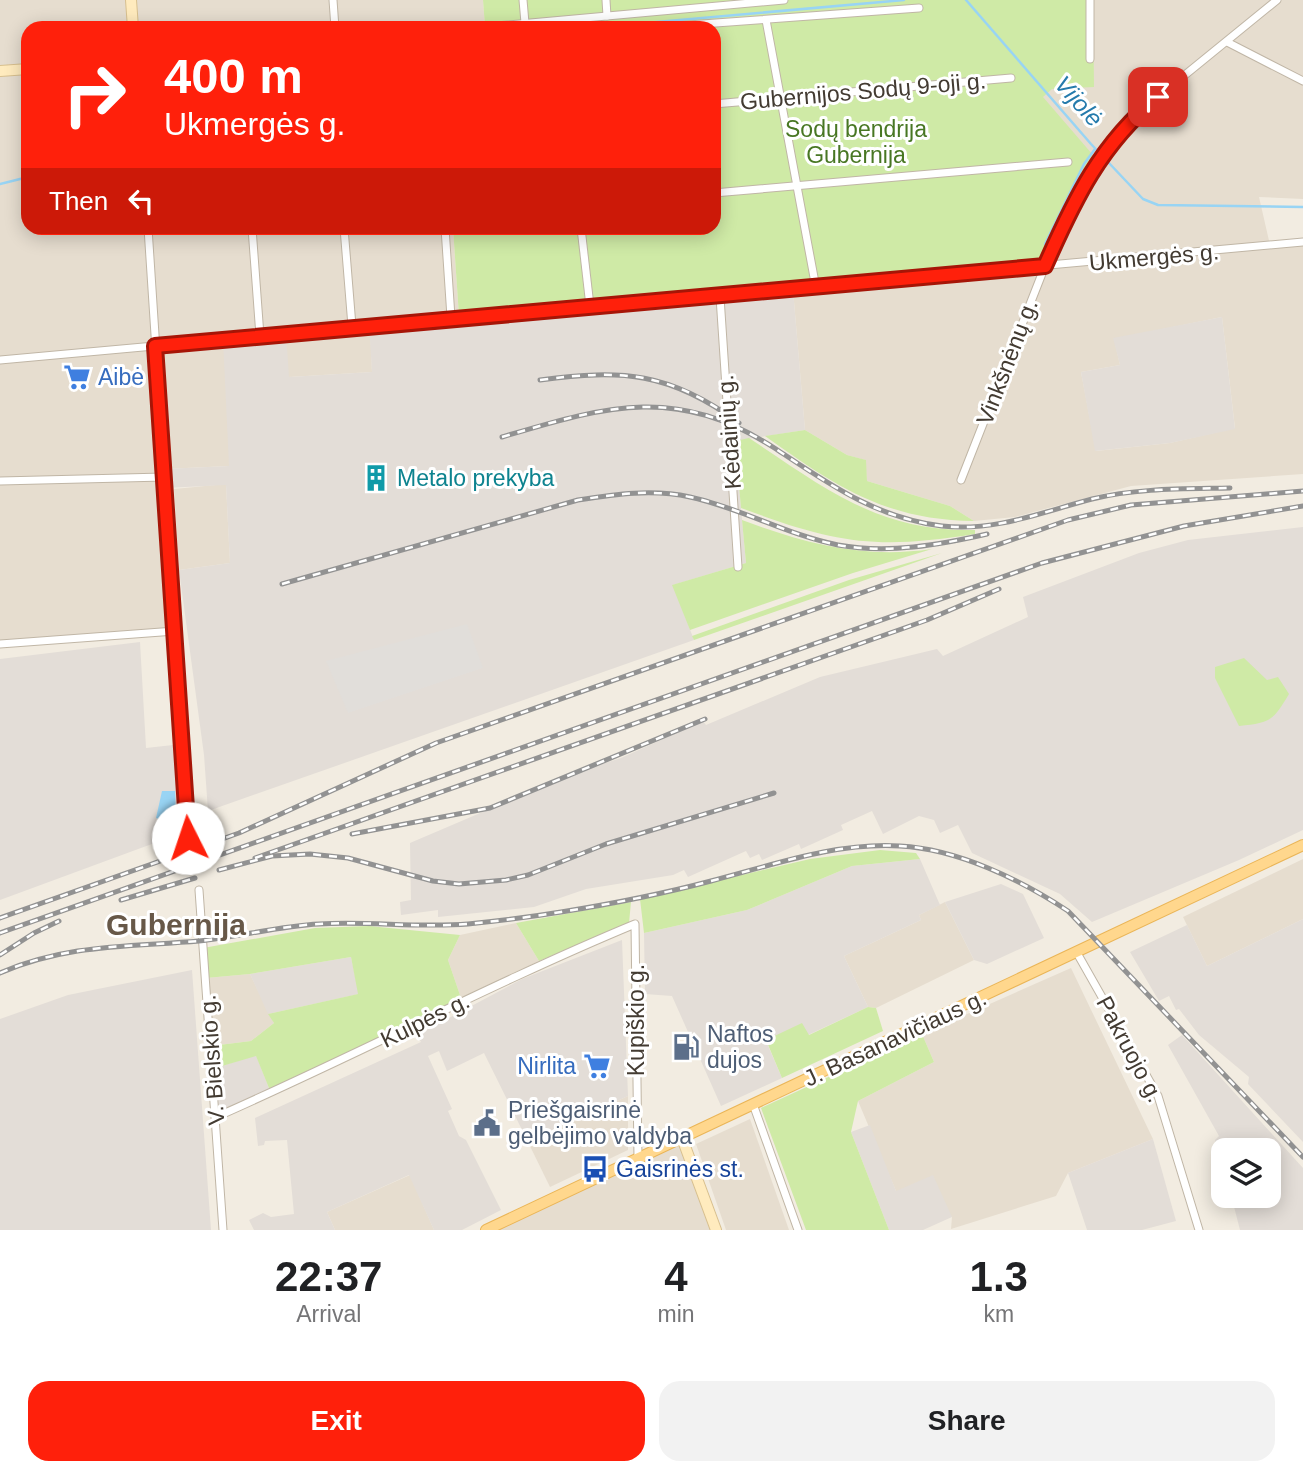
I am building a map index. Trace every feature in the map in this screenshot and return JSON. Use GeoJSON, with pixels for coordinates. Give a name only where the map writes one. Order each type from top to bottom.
{"type":"FeatureCollection","features":[{"type":"Feature","properties":{"kind":"main road"},"geometry":{"type":"LineString","coordinates":[[131,0],[132,21]]}},
{"type":"Feature","properties":{"kind":"main road"},"geometry":{"type":"LineString","coordinates":[[0,71],[21,70]]}},
{"type":"Feature","properties":{"kind":"main road","name":"J. Basanavičiaus g."},"geometry":{"type":"LineString","coordinates":[[486,1230],[1303,845]]}},
{"type":"Feature","properties":{"kind":"main road"},"geometry":{"type":"LineString","coordinates":[[682,1138],[716,1230]]}},
{"type":"Feature","properties":{"kind":"street"},"geometry":{"type":"LineString","coordinates":[[333,0],[334,21]]}},
{"type":"Feature","properties":{"kind":"street"},"geometry":{"type":"LineString","coordinates":[[523,0],[525,21]]}},
{"type":"Feature","properties":{"kind":"street"},"geometry":{"type":"LineString","coordinates":[[606,0],[607,16]]}},
{"type":"Feature","properties":{"kind":"street"},"geometry":{"type":"LineString","coordinates":[[548,21],[607,16],[687,4],[785,0]]}},
{"type":"Feature","properties":{"kind":"street"},"geometry":{"type":"LineString","coordinates":[[1090,0],[1090,60]]}},
{"type":"Feature","properties":{"kind":"street","name":"Vinkšnėnų g."},"geometry":{"type":"LineString","coordinates":[[961,480],[1045,266],[1076,195],[1137,114],[1277,0]]}},
{"type":"Feature","properties":{"kind":"street"},"geometry":{"type":"LineString","coordinates":[[721,23],[919,8]]}},
{"type":"Feature","properties":{"kind":"street"},"geometry":{"type":"LineString","coordinates":[[766,20],[816,288]]}},
{"type":"Feature","properties":{"kind":"street"},"geometry":{"type":"LineString","coordinates":[[1227,42],[1303,81]]}},
{"type":"Feature","properties":{"kind":"street","name":"Gubernijos Sodų 9-oji g."},"geometry":{"type":"LineString","coordinates":[[721,103],[1011,78]]}},
{"type":"Feature","properties":{"kind":"street"},"geometry":{"type":"LineString","coordinates":[[721,192],[1068,162]]}},
{"type":"Feature","properties":{"kind":"street"},"geometry":{"type":"LineString","coordinates":[[148,235],[188,838]]}},
{"type":"Feature","properties":{"kind":"street"},"geometry":{"type":"LineString","coordinates":[[253,235],[260,336]]}},
{"type":"Feature","properties":{"kind":"street"},"geometry":{"type":"LineString","coordinates":[[345,235],[352,326]]}},
{"type":"Feature","properties":{"kind":"street"},"geometry":{"type":"LineString","coordinates":[[445,235],[451,317]]}},
{"type":"Feature","properties":{"kind":"street"},"geometry":{"type":"LineString","coordinates":[[582,235],[590,306]]}},
{"type":"Feature","properties":{"kind":"street","name":"Ukmergės g."},"geometry":{"type":"LineString","coordinates":[[0,360],[451,317],[720,297],[1303,242]]}},
{"type":"Feature","properties":{"kind":"street","name":"Kėdainių g."},"geometry":{"type":"LineString","coordinates":[[720,297],[738,567]]}},
{"type":"Feature","properties":{"kind":"street"},"geometry":{"type":"LineString","coordinates":[[0,481],[164,477]]}},
{"type":"Feature","properties":{"kind":"street"},"geometry":{"type":"LineString","coordinates":[[0,644],[174,631]]}},
{"type":"Feature","properties":{"kind":"street","name":"V. Bielskio g."},"geometry":{"type":"LineString","coordinates":[[199,890],[223,1230]]}},
{"type":"Feature","properties":{"kind":"street","name":"Kulpės g."},"geometry":{"type":"LineString","coordinates":[[216,1117],[347,1059],[510,977],[635,924]]}},
{"type":"Feature","properties":{"kind":"street","name":"Kupiškio g."},"geometry":{"type":"LineString","coordinates":[[635,924],[638,1159]]}},
{"type":"Feature","properties":{"kind":"street","name":"Pakruojo g."},"geometry":{"type":"LineString","coordinates":[[1077,953],[1158,1096],[1199,1230]]}},
{"type":"Feature","properties":{"kind":"street"},"geometry":{"type":"LineString","coordinates":[[753,1104],[798,1230]]}},
{"type":"Feature","properties":{"kind":"shaded area"},"geometry":{"type":"Polygon","coordinates":[[[0,0],[483,0],[485,21],[21,21],[21,235],[453,235],[459,316],[370,324],[372,372],[289,377],[229,466],[164,469],[175,631],[0,644],[0,0]]]}},
{"type":"Feature","properties":{"kind":"shaded area"},"geometry":{"type":"Polygon","coordinates":[[[1093,0],[1303,0],[1303,199],[1259,197],[1270,245],[1303,242],[1303,474],[1131,486],[1015,517],[974,521],[950,506],[867,481],[865,460],[847,455],[805,430],[793,290],[1052,88],[1093,0]],[[1222,317],[1114,339],[1120,365],[1081,372],[1096,451],[1170,443],[1235,428],[1222,317]]]}},
{"type":"Feature","properties":{"kind":"shaded area"},"geometry":{"type":"Polygon","coordinates":[[[793,290],[805,430],[735,441],[746,563],[673,585],[694,640],[208,811],[204,755],[179,570],[230,563],[226,485],[165,488],[164,469],[229,466],[223,339],[286,333],[289,377],[372,372],[369,324],[793,290]]]}},
{"type":"Feature","properties":{"kind":"shaded area"},"geometry":{"type":"Polygon","coordinates":[[[1222,317],[1235,429],[1170,443],[1095,451],[1081,372],[1120,365],[1113,338],[1222,317]]]}},
{"type":"Feature","properties":{"kind":"shaded area"},"geometry":{"type":"Polygon","coordinates":[[[226,484],[230,563],[179,570],[174,489],[226,484]]]}},
{"type":"Feature","properties":{"kind":"shaded area"},"geometry":{"type":"Polygon","coordinates":[[[1303,527],[1303,830],[1239,860],[1092,922],[1060,894],[972,853],[958,825],[940,833],[934,820],[919,816],[883,834],[872,811],[841,825],[843,830],[801,849],[799,844],[762,860],[759,854],[750,858],[746,851],[688,877],[684,870],[673,875],[586,889],[534,907],[438,917],[438,910],[401,915],[400,902],[411,900],[410,843],[574,773],[621,758],[703,721],[706,725],[820,677],[937,649],[943,656],[1028,617],[1023,597],[1139,553],[1188,540],[1303,527]]]}},
{"type":"Feature","properties":{"kind":"shaded area"},"geometry":{"type":"Polygon","coordinates":[[[467,624],[483,668],[348,713],[326,661],[467,624]]]}},
{"type":"Feature","properties":{"kind":"shaded area"},"geometry":{"type":"Polygon","coordinates":[[[140,642],[146,748],[182,744],[187,831],[0,900],[0,659],[140,642]]]}},
{"type":"Feature","properties":{"kind":"shaded area"},"geometry":{"type":"Polygon","coordinates":[[[920,859],[940,905],[919,915],[921,920],[844,956],[868,1007],[808,1035],[766,1041],[782,1078],[721,1106],[672,996],[645,994],[644,933],[747,910],[852,866],[920,859]]]}},
{"type":"Feature","properties":{"kind":"shaded area"},"geometry":{"type":"Polygon","coordinates":[[[1303,859],[1303,919],[1207,966],[1183,917],[1303,859]]]}},
{"type":"Feature","properties":{"kind":"shaded area"},"geometry":{"type":"Polygon","coordinates":[[[1001,884],[1023,894],[1044,938],[987,964],[974,960],[945,902],[1001,884]]]}},
{"type":"Feature","properties":{"kind":"shaded area"},"geometry":{"type":"Polygon","coordinates":[[[945,902],[974,960],[876,1008],[868,1007],[844,956],[921,920],[919,915],[945,902]]]}},
{"type":"Feature","properties":{"kind":"shaded area"},"geometry":{"type":"Polygon","coordinates":[[[1303,919],[1303,1142],[1248,1084],[1249,1077],[1199,1035],[1179,1009],[1176,1010],[1169,996],[1159,1001],[1130,952],[1187,925],[1207,966],[1303,919]]]}},
{"type":"Feature","properties":{"kind":"shaded area"},"geometry":{"type":"Polygon","coordinates":[[[516,923],[539,961],[461,998],[448,960],[460,935],[516,923]]]}},
{"type":"Feature","properties":{"kind":"shaded area"},"geometry":{"type":"Polygon","coordinates":[[[622,940],[628,1096],[528,1142],[484,1053],[447,1071],[439,1051],[428,1056],[452,1109],[448,1111],[459,1136],[466,1140],[501,1210],[462,1230],[434,1230],[409,1175],[327,1212],[335,1230],[254,1230],[249,1220],[263,1213],[271,1217],[294,1214],[287,1140],[265,1141],[264,1145],[258,1146],[255,1118],[421,1042],[417,1035],[522,979],[622,940]]]}},
{"type":"Feature","properties":{"kind":"shaded area"},"geometry":{"type":"Polygon","coordinates":[[[351,957],[359,994],[268,1014],[250,974],[351,957]]]}},
{"type":"Feature","properties":{"kind":"shaded area"},"geometry":{"type":"Polygon","coordinates":[[[1071,968],[1153,1139],[1068,1173],[1056,1196],[951,1229],[952,1217],[896,1191],[858,1101],[934,1062],[922,1034],[1071,968]]]}},
{"type":"Feature","properties":{"kind":"shaded area"},"geometry":{"type":"Polygon","coordinates":[[[192,970],[211,1230],[0,1230],[0,1019],[68,995],[192,970]]]}},
{"type":"Feature","properties":{"kind":"shaded area"},"geometry":{"type":"Polygon","coordinates":[[[250,974],[274,1023],[251,1041],[211,1046],[206,978],[250,974]]]}},
{"type":"Feature","properties":{"kind":"shaded area"},"geometry":{"type":"Polygon","coordinates":[[[1182,1035],[1276,1138],[1217,1138],[1219,1136],[1168,1045],[1182,1035]]]}},
{"type":"Feature","properties":{"kind":"shaded area"},"geometry":{"type":"Polygon","coordinates":[[[256,1055],[271,1093],[216,1117],[212,1069],[256,1055]]]}},
{"type":"Feature","properties":{"kind":"shaded area"},"geometry":{"type":"Polygon","coordinates":[[[628,1096],[628,1150],[550,1187],[528,1142],[628,1096]]]}},
{"type":"Feature","properties":{"kind":"shaded area"},"geometry":{"type":"Polygon","coordinates":[[[750,1119],[789,1230],[726,1230],[696,1144],[750,1119]]]}},
{"type":"Feature","properties":{"kind":"shaded area"},"geometry":{"type":"Polygon","coordinates":[[[870,1125],[896,1191],[933,1175],[952,1217],[923,1230],[889,1230],[851,1132],[870,1125]]]}},
{"type":"Feature","properties":{"kind":"shaded area"},"geometry":{"type":"Polygon","coordinates":[[[682,1138],[716,1230],[486,1230],[682,1138]]]}},
{"type":"Feature","properties":{"kind":"shaded area"},"geometry":{"type":"Polygon","coordinates":[[[1153,1139],[1176,1221],[1142,1230],[1087,1230],[1068,1173],[1153,1139]]]}},
{"type":"Feature","properties":{"kind":"shaded area"},"geometry":{"type":"Polygon","coordinates":[[[1281,1144],[1303,1168],[1303,1230],[1240,1230],[1234,1208],[1281,1208],[1281,1144]]]}},
{"type":"Feature","properties":{"kind":"shaded area"},"geometry":{"type":"Polygon","coordinates":[[[410,1175],[434,1230],[335,1230],[327,1212],[410,1175]]]}},
{"type":"Feature","properties":{"kind":"green space","name":"Sodų bendrija Gubernija"},"geometry":{"type":"Polygon","coordinates":[[[483,0],[1093,0],[1094,87],[1052,89],[1043,97],[1099,162],[1087,178],[1045,266],[459,316],[453,235],[721,235],[721,21],[485,21],[483,0]]]}},
{"type":"Feature","properties":{"kind":"green space"},"geometry":{"type":"Polygon","coordinates":[[[805,430],[847,455],[866,460],[867,481],[950,506],[974,521],[914,514],[862,497],[838,485],[765,436],[805,430]]]}},
{"type":"Feature","properties":{"kind":"green space"},"geometry":{"type":"Polygon","coordinates":[[[749,438],[855,504],[910,524],[941,529],[975,530],[975,534],[909,542],[856,540],[803,529],[741,508],[735,441],[749,438]]]}},
{"type":"Feature","properties":{"kind":"green space"},"geometry":{"type":"Polygon","coordinates":[[[742,520],[789,536],[859,551],[907,552],[932,549],[853,573],[690,630],[672,585],[746,563],[742,520]]]}},
{"type":"Feature","properties":{"kind":"green space"},"geometry":{"type":"Polygon","coordinates":[[[942,553],[694,640],[692,636],[849,580],[942,553]]]}},
{"type":"Feature","properties":{"kind":"green space"},"geometry":{"type":"Polygon","coordinates":[[[1244,658],[1267,680],[1278,677],[1289,694],[1270,719],[1258,724],[1239,726],[1215,678],[1215,667],[1244,658]]]}},
{"type":"Feature","properties":{"kind":"green space"},"geometry":{"type":"Polygon","coordinates":[[[880,850],[916,853],[920,859],[852,866],[747,910],[644,933],[640,899],[810,859],[880,850]]]}},
{"type":"Feature","properties":{"kind":"green space"},"geometry":{"type":"Polygon","coordinates":[[[631,902],[629,923],[539,961],[516,923],[631,902]]]}},
{"type":"Feature","properties":{"kind":"green space"},"geometry":{"type":"Polygon","coordinates":[[[369,926],[460,935],[448,960],[461,998],[457,1005],[271,1093],[256,1056],[212,1069],[211,1046],[251,1041],[274,1023],[268,1014],[358,994],[351,957],[250,974],[206,978],[203,948],[315,928],[369,926]]]}},
{"type":"Feature","properties":{"kind":"green space"},"geometry":{"type":"Polygon","coordinates":[[[868,1007],[876,1008],[883,1031],[782,1078],[766,1040],[802,1023],[809,1035],[868,1007]]]}},
{"type":"Feature","properties":{"kind":"green space"},"geometry":{"type":"Polygon","coordinates":[[[922,1034],[934,1062],[858,1101],[851,1132],[889,1230],[806,1230],[761,1108],[922,1034]]]}},
{"type":"Feature","properties":{"kind":"water"},"geometry":{"type":"Polygon","coordinates":[[[162,791],[175,791],[176,816],[170,823],[156,818],[162,791]]]}},
{"type":"Feature","properties":{"kind":"waterway","name":"Vijolė"},"geometry":{"type":"LineString","coordinates":[[668,21],[904,0]]}},
{"type":"Feature","properties":{"kind":"waterway","name":"Vijolė"},"geometry":{"type":"LineString","coordinates":[[966,0],[1091,144],[1143,199],[1158,205],[1303,207]]}},
{"type":"Feature","properties":{"kind":"waterway"},"geometry":{"type":"LineString","coordinates":[[1045,244],[1084,164],[1095,149]]}},
{"type":"Feature","properties":{"kind":"waterway","name":"Vijolė"},"geometry":{"type":"LineString","coordinates":[[0,184],[21,179]]}},
{"type":"Feature","properties":{"kind":"railway"},"geometry":{"type":"LineString","coordinates":[[540,380],[596,375],[644,378],[690,393],[739,423]]}},
{"type":"Feature","properties":{"kind":"railway"},"geometry":{"type":"LineString","coordinates":[[502,437],[608,410],[673,408],[706,415],[740,429],[834,487],[874,507],[896,516],[942,526],[1000,524],[1092,499],[1126,493],[1230,488]]}},
{"type":"Feature","properties":{"kind":"railway"},"geometry":{"type":"LineString","coordinates":[[0,918],[239,833],[436,743],[1068,520],[1131,505],[1303,491]]}},
{"type":"Feature","properties":{"kind":"railway"},"geometry":{"type":"LineString","coordinates":[[282,584],[578,500],[634,493],[690,497],[819,541],[857,548],[913,547],[987,534]]}},
{"type":"Feature","properties":{"kind":"railway"},"geometry":{"type":"LineString","coordinates":[[0,933],[1042,563],[1184,526],[1303,506]]}},
{"type":"Feature","properties":{"kind":"railway"},"geometry":{"type":"LineString","coordinates":[[255,858],[927,620],[999,589]]}},
{"type":"Feature","properties":{"kind":"railway"},"geometry":{"type":"LineString","coordinates":[[352,834],[490,808],[705,719]]}},
{"type":"Feature","properties":{"kind":"railway"},"geometry":{"type":"LineString","coordinates":[[219,870],[272,856],[310,854],[348,858],[433,881],[459,884],[506,880],[528,875],[606,844],[774,793]]}},
{"type":"Feature","properties":{"kind":"railway"},"geometry":{"type":"LineString","coordinates":[[0,973],[49,957],[98,948],[199,941],[304,925],[449,925],[526,917],[655,894],[828,851],[876,846],[922,848],[988,868],[1030,888],[1068,911],[1303,1157]]}},
{"type":"Feature","properties":{"kind":"railway"},"geometry":{"type":"LineString","coordinates":[[121,900],[195,878]]}},
{"type":"Feature","properties":{"kind":"railway"},"geometry":{"type":"LineString","coordinates":[[0,955],[59,921]]}},
{"type":"Feature","properties":{"kind":"place","name":"Aibė"},"geometry":{"type":"Point","coordinates":[77,377]}},
{"type":"Feature","properties":{"kind":"place","name":"Metalo prekyba"},"geometry":{"type":"Point","coordinates":[376,478]}},
{"type":"Feature","properties":{"kind":"place","name":"Naftos dujos"},"geometry":{"type":"Point","coordinates":[686,1047]}},
{"type":"Feature","properties":{"kind":"place","name":"Nirlita"},"geometry":{"type":"Point","coordinates":[597,1066]}},
{"type":"Feature","properties":{"kind":"place","name":"Priešgaisrinė gelbėjimo valdyba"},"geometry":{"type":"Point","coordinates":[487,1123]}},
{"type":"Feature","properties":{"kind":"place","name":"Gaisrinės st."},"geometry":{"type":"Point","coordinates":[595,1169]}},
{"type":"Feature","properties":{"kind":"district","name":"Gubernija"},"geometry":{"type":"Point","coordinates":[176,924]}},
{"type":"Feature","properties":{"kind":"route"},"geometry":{"type":"LineString","coordinates":[[188,838],[155,346],[459,316],[720,297],[1045,266],[1076,195],[1087,178],[1137,114],[1158,97]]}}]}
